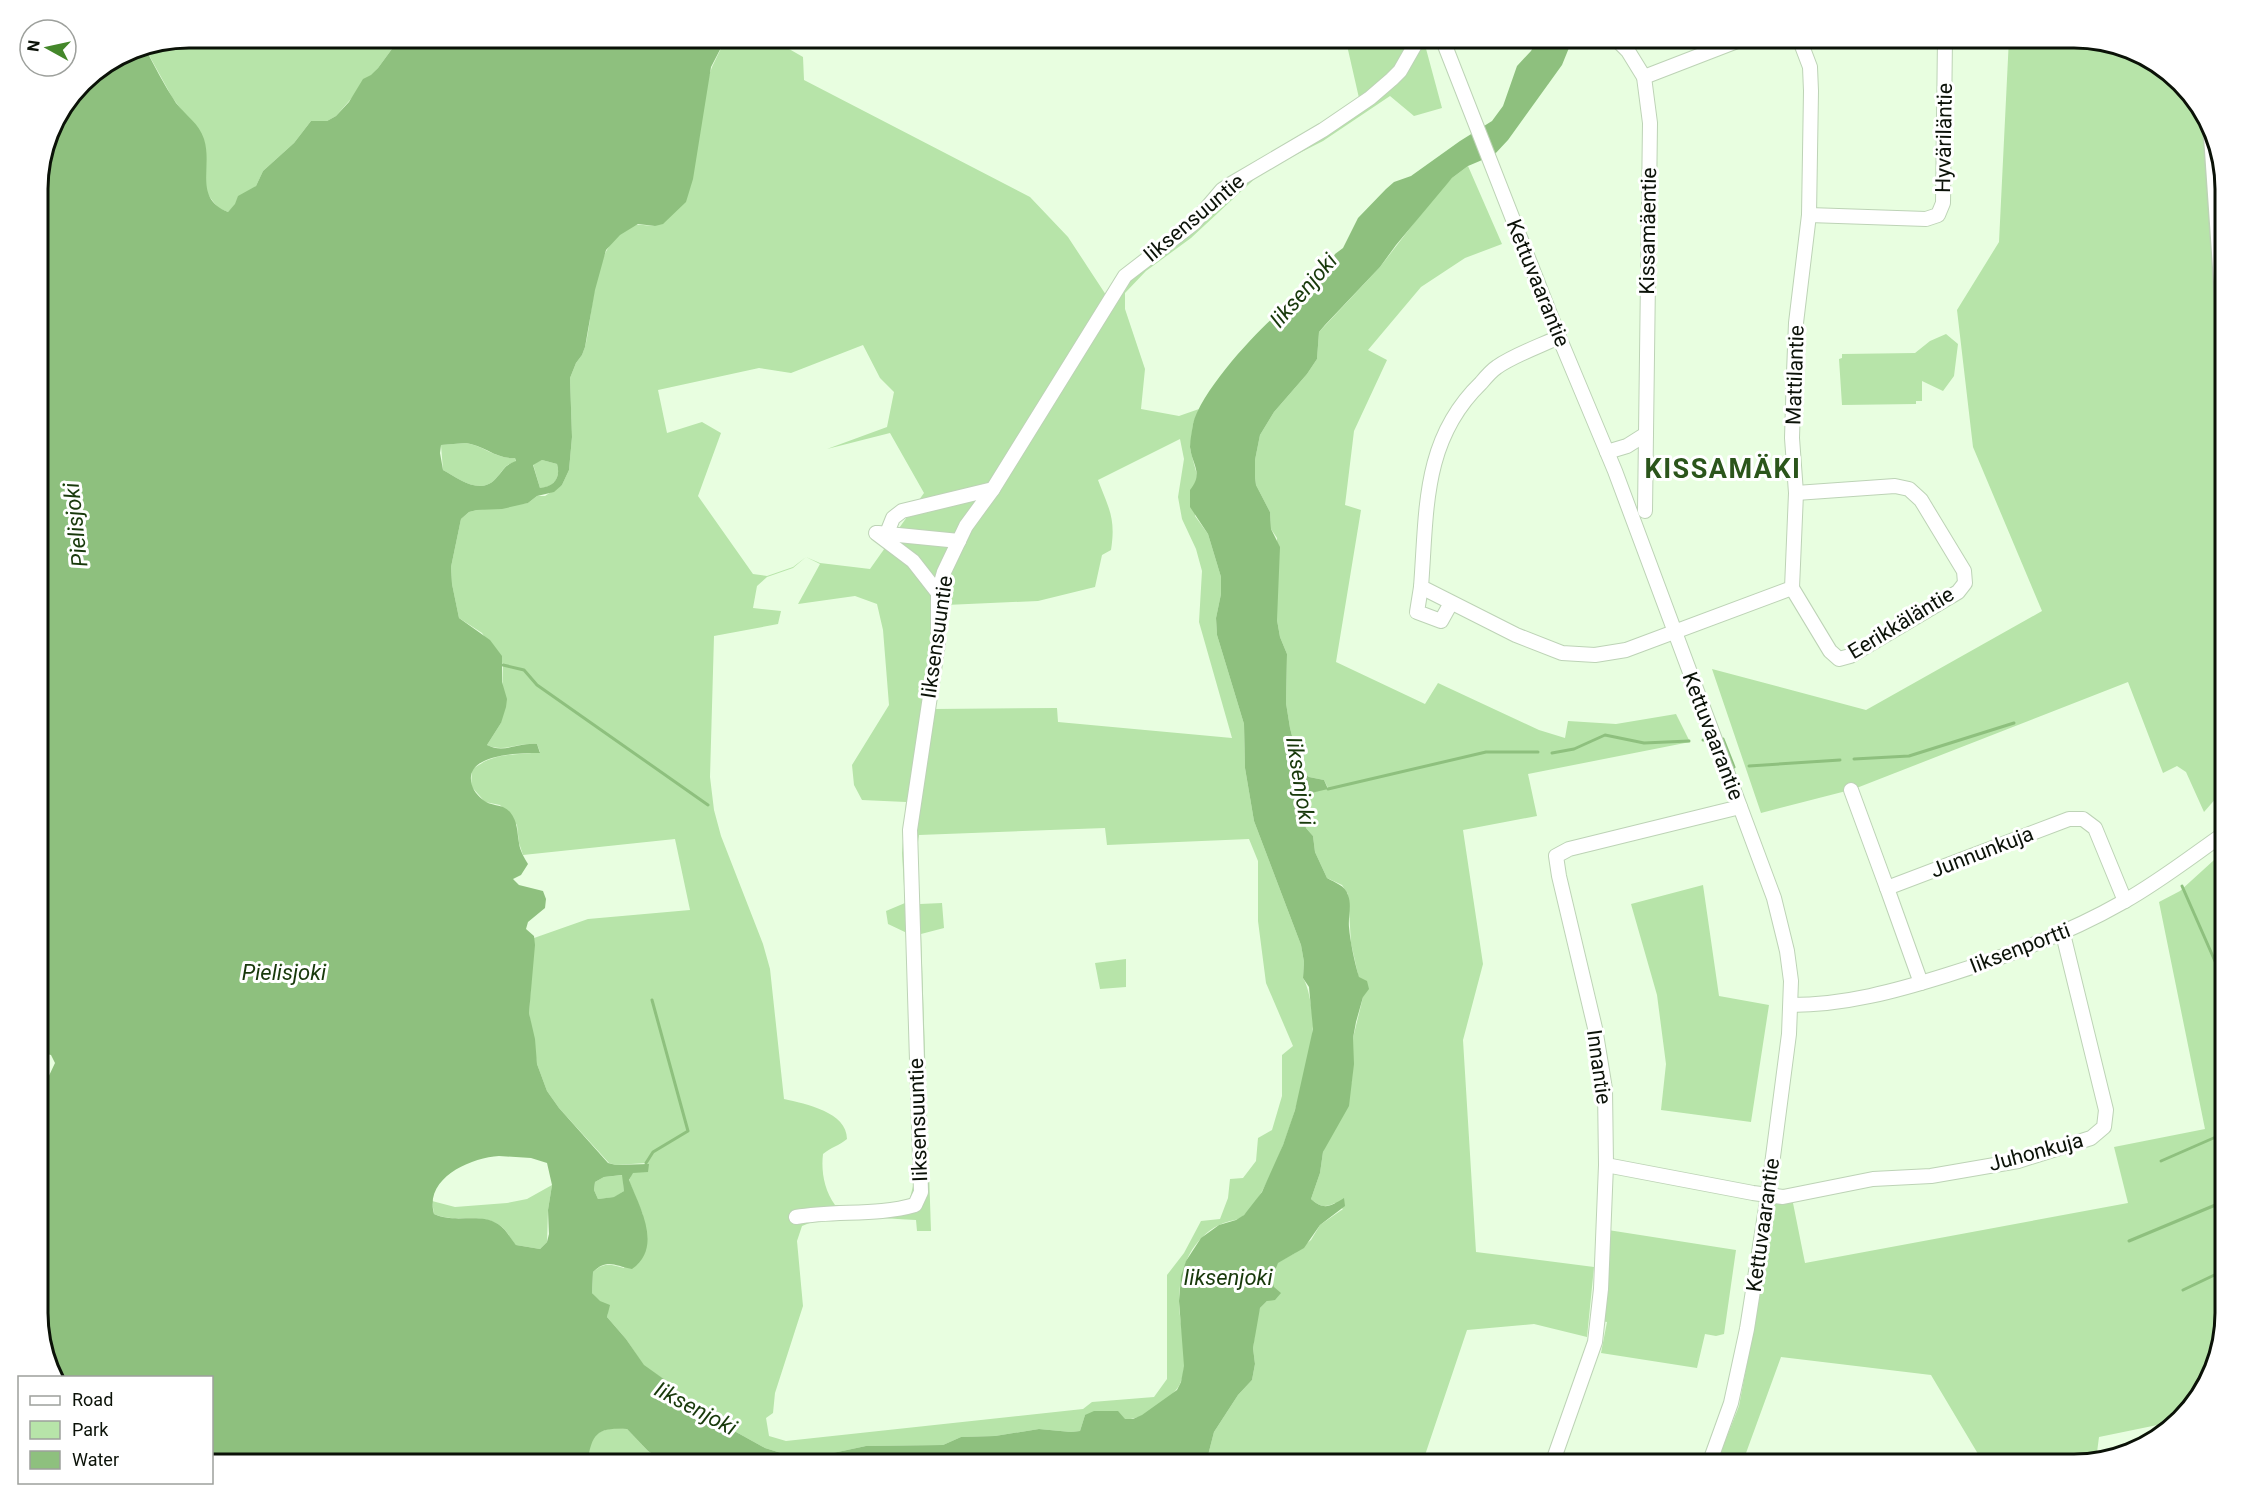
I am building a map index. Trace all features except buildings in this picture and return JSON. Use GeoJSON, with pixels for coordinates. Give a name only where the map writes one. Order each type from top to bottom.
{"type":"FeatureCollection","features":[{"type":"Feature","properties":{"kind":"street","name":"Iiksensuuntie"},"geometry":{"type":"LineString","coordinates":[[796,1216],[833,1212],[898,1210],[915,1205],[921,1192],[910,830],[938,643],[938,593],[947,564],[966,526],[993,489],[1125,276],[1194,223],[1222,190],[1323,129],[1383,87],[1400,71],[1413,48]]}},
{"type":"Feature","properties":{"kind":"street","name":"Kettuvaarantie"},"geometry":{"type":"LineString","coordinates":[[1446,48],[1559,337],[1607,452],[1774,898],[1787,951],[1791,1005],[1768,1195],[1747,1329],[1731,1403],[1713,1454]]}},
{"type":"Feature","properties":{"kind":"street","name":"Kissamäentie"},"geometry":{"type":"LineString","coordinates":[[1625,48],[1644,77],[1650,123],[1645,511]]}},
{"type":"Feature","properties":{"kind":"street"},"geometry":{"type":"LineString","coordinates":[[1644,77],[1719,48]]}},
{"type":"Feature","properties":{"kind":"street","name":"Mattilantie"},"geometry":{"type":"LineString","coordinates":[[1792,588],[1796,493],[1792,438],[1796,323],[1809,215],[1810,67],[1803,48]]}},
{"type":"Feature","properties":{"kind":"street","name":"Hyväriläntie"},"geometry":{"type":"LineString","coordinates":[[1809,215],[1926,219],[1938,215],[1943,203],[1945,48]]}},
{"type":"Feature","properties":{"kind":"street"},"geometry":{"type":"LineString","coordinates":[[1451,603],[1441,621],[1417,612],[1431,476],[1437,448],[1463,400],[1497,367],[1559,337]]}},
{"type":"Feature","properties":{"kind":"street"},"geometry":{"type":"LineString","coordinates":[[1607,452],[1627,446],[1646,434]]}},
{"type":"Feature","properties":{"kind":"street","name":"Eerikkäläntie"},"geometry":{"type":"LineString","coordinates":[[1792,588],[1830,651],[1839,659],[1850,656],[1958,592],[1965,583],[1964,571],[1921,500],[1909,489],[1895,486],[1796,493]]}},
{"type":"Feature","properties":{"kind":"street"},"geometry":{"type":"LineString","coordinates":[[887,533],[893,518],[902,511],[993,489]]}},
{"type":"Feature","properties":{"kind":"street"},"geometry":{"type":"LineString","coordinates":[[938,593],[914,561],[876,533],[959,540]]}},
{"type":"Feature","properties":{"kind":"street"},"geometry":{"type":"LineString","coordinates":[[1421,587],[1516,635],[1562,653],[1595,655],[1626,650],[1792,588]]}},
{"type":"Feature","properties":{"kind":"street"},"geometry":{"type":"LineString","coordinates":[[1851,790],[1921,983]]}},
{"type":"Feature","properties":{"kind":"street","name":"Innantie"},"geometry":{"type":"LineString","coordinates":[[1556,1454],[1595,1342],[1601,1289],[1606,1165],[1605,1089],[1595,1028],[1556,856],[1569,849],[1740,807]]}},
{"type":"Feature","properties":{"kind":"street","name":"Junnunkuja"},"geometry":{"type":"LineString","coordinates":[[1887,888],[2069,819],[2083,819],[2095,828],[2125,902]]}},
{"type":"Feature","properties":{"kind":"street","name":"Iiksenportti"},"geometry":{"type":"LineString","coordinates":[[1791,1005],[1847,1002],[1921,983],[1982,964],[2063,934],[2125,902],[2215,841]]}},
{"type":"Feature","properties":{"kind":"street","name":"Juhonkuja"},"geometry":{"type":"LineString","coordinates":[[1606,1165],[1783,1197],[1873,1179],[1931,1176],[2018,1161],[2091,1138],[2104,1127],[2106,1110],[2063,934]]}},
{"type":"Feature","properties":{"kind":"green space"},"geometry":{"type":"Polygon","coordinates":[[[179,48],[393,48],[336,116],[327,121],[311,121],[294,143],[263,171],[256,186],[228,212],[218,208],[206,192],[183,112],[148,54],[179,48]]]}},
{"type":"Feature","properties":{"kind":"green space"},"geometry":{"type":"Polygon","coordinates":[[[721,48],[787,48],[803,57],[804,80],[1030,197],[1068,237],[1106,295],[1120,273],[1180,227],[1214,189],[1317,129],[1359,98],[1348,48],[1426,48],[1442,108],[1414,116],[1390,96],[1323,141],[1262,172],[1191,238],[1146,271],[1125,293],[1125,309],[1145,369],[1141,409],[1179,416],[1199,409],[1193,424],[1190,449],[1197,475],[1195,516],[1208,534],[1221,577],[1221,594],[1216,618],[1217,635],[1244,724],[1245,768],[1254,821],[1301,945],[1304,962],[1303,978],[1310,1000],[1313,1026],[1299,1098],[1268,1180],[1256,1201],[1244,1215],[1220,1224],[1202,1237],[1189,1255],[1184,1267],[1179,1297],[1184,1348],[1184,1371],[1181,1381],[1176,1390],[1163,1403],[1140,1416],[1123,1420],[1085,1415],[1080,1431],[1071,1432],[1039,1429],[995,1436],[961,1437],[943,1445],[866,1446],[828,1454],[781,1453],[765,1448],[718,1422],[693,1412],[675,1387],[644,1366],[626,1339],[607,1317],[608,1312],[592,1293],[593,1272],[607,1265],[624,1268],[643,1215],[629,1181],[632,1173],[646,1163],[616,1165],[609,1163],[559,1108],[547,1091],[537,1064],[529,1013],[534,938],[588,919],[690,910],[675,839],[523,855],[517,825],[500,805],[485,802],[471,786],[472,770],[489,760],[505,755],[540,752],[537,744],[506,748],[487,745],[501,723],[503,664],[482,633],[459,618],[451,567],[461,519],[469,512],[528,503],[537,496],[545,496],[562,485],[569,470],[572,437],[570,378],[585,347],[593,296],[602,260],[610,245],[621,233],[636,225],[655,226],[712,67],[721,48]],[[863,345],[791,373],[759,368],[658,390],[667,433],[702,422],[721,433],[698,496],[753,574],[767,576],[793,567],[806,557],[820,563],[870,569],[924,493],[890,433],[827,449],[887,427],[894,392],[880,378],[863,345]],[[1180,439],[1098,480],[1108,506],[1113,530],[1111,550],[1102,555],[1095,587],[1038,601],[946,605],[946,626],[933,709],[1057,708],[1058,722],[1232,738],[1199,622],[1202,571],[1196,549],[1182,519],[1178,497],[1184,459],[1180,439]],[[806,557],[793,568],[767,577],[757,586],[753,608],[781,611],[778,624],[714,636],[710,777],[714,810],[721,836],[763,944],[770,969],[784,1099],[824,1111],[840,1122],[845,1130],[847,1139],[823,1154],[822,1167],[828,1193],[835,1205],[901,1205],[910,1198],[916,1174],[907,933],[888,924],[886,911],[905,903],[902,853],[906,802],[862,800],[854,785],[852,765],[889,705],[883,630],[877,604],[855,596],[798,604],[820,564],[806,557]],[[1105,828],[919,835],[916,856],[920,904],[942,903],[944,928],[921,934],[931,1231],[917,1231],[916,1220],[873,1218],[829,1219],[802,1226],[797,1241],[803,1306],[775,1393],[773,1413],[766,1418],[769,1436],[786,1441],[1083,1409],[1092,1402],[1154,1397],[1167,1379],[1167,1275],[1184,1253],[1201,1221],[1220,1219],[1228,1198],[1230,1179],[1243,1178],[1256,1161],[1258,1138],[1272,1130],[1282,1096],[1282,1055],[1293,1046],[1266,983],[1258,921],[1258,861],[1249,839],[1107,845],[1105,828]]]}},
{"type":"Feature","properties":{"kind":"green space"},"geometry":{"type":"Polygon","coordinates":[[[2009,48],[2084,48],[2120,55],[2153,72],[2180,96],[2191,110],[2208,143],[2215,179],[2215,799],[2204,812],[2186,772],[2177,766],[2163,773],[2128,682],[1854,789],[1761,813],[1712,669],[1866,710],[2042,611],[1973,447],[1957,310],[1999,242],[2009,48]]]}},
{"type":"Feature","properties":{"kind":"green space"},"geometry":{"type":"Polygon","coordinates":[[[1468,166],[1502,244],[1465,258],[1421,287],[1368,350],[1387,360],[1354,431],[1345,505],[1361,510],[1336,662],[1425,704],[1438,683],[1539,730],[1565,738],[1568,721],[1616,724],[1676,714],[1690,742],[1528,774],[1537,816],[1463,830],[1483,964],[1463,1040],[1476,1252],[1594,1267],[1587,1337],[1534,1324],[1467,1330],[1425,1454],[1208,1454],[1214,1432],[1238,1395],[1252,1380],[1257,1316],[1274,1287],[1272,1278],[1277,1263],[1295,1253],[1311,1240],[1320,1225],[1343,1209],[1335,1203],[1323,1206],[1311,1199],[1320,1173],[1323,1152],[1352,1081],[1353,1038],[1363,997],[1351,943],[1348,894],[1342,885],[1327,878],[1315,852],[1313,836],[1306,828],[1302,811],[1303,795],[1328,788],[1324,780],[1309,777],[1301,771],[1290,728],[1286,703],[1287,654],[1280,637],[1277,620],[1277,538],[1271,529],[1270,512],[1256,485],[1255,460],[1260,435],[1274,412],[1317,359],[1319,332],[1380,267],[1438,192],[1468,166]]]}},
{"type":"Feature","properties":{"kind":"green space"},"geometry":{"type":"Polygon","coordinates":[[[1946,334],[1958,344],[1954,376],[1943,391],[1922,381],[1922,401],[1916,401],[1916,404],[1842,405],[1839,359],[1842,358],[1842,354],[1915,353],[1930,341],[1946,334]]]}},
{"type":"Feature","properties":{"kind":"green space"},"geometry":{"type":"Polygon","coordinates":[[[466,443],[502,457],[515,458],[516,462],[507,465],[492,482],[478,486],[471,485],[443,470],[441,445],[466,443]]]}},
{"type":"Feature","properties":{"kind":"green space"},"geometry":{"type":"Polygon","coordinates":[[[542,460],[557,464],[558,474],[553,484],[540,488],[533,464],[542,460]]]}},
{"type":"Feature","properties":{"kind":"green space"},"geometry":{"type":"Polygon","coordinates":[[[2215,859],[2214,1332],[2201,1376],[2180,1406],[2160,1424],[2099,1437],[2097,1452],[1978,1454],[1931,1375],[1781,1357],[1746,1454],[1720,1454],[1739,1406],[1769,1247],[1773,1203],[1793,1203],[1805,1263],[2128,1203],[2114,1147],[2205,1129],[2159,902],[2180,891],[2215,859]]]}},
{"type":"Feature","properties":{"kind":"green space"},"geometry":{"type":"Polygon","coordinates":[[[1703,885],[1719,996],[1769,1005],[1751,1122],[1661,1110],[1666,1064],[1657,995],[1631,904],[1703,885]]]}},
{"type":"Feature","properties":{"kind":"green space"},"geometry":{"type":"Polygon","coordinates":[[[1126,959],[1126,987],[1100,989],[1095,963],[1126,959]]]}},
{"type":"Feature","properties":{"kind":"green space"},"geometry":{"type":"Polygon","coordinates":[[[623,1175],[624,1191],[615,1197],[598,1199],[594,1190],[595,1182],[604,1177],[623,1175]]]}},
{"type":"Feature","properties":{"kind":"green space"},"geometry":{"type":"Polygon","coordinates":[[[552,1185],[548,1210],[547,1242],[540,1249],[516,1245],[504,1229],[495,1222],[478,1218],[442,1217],[434,1214],[432,1201],[455,1207],[507,1203],[527,1199],[552,1185]]]}},
{"type":"Feature","properties":{"kind":"green space"},"geometry":{"type":"Polygon","coordinates":[[[1608,1230],[1736,1250],[1724,1334],[1716,1336],[1705,1334],[1697,1368],[1601,1353],[1607,1322],[1601,1321],[1608,1230]]]}},
{"type":"Feature","properties":{"kind":"green space"},"geometry":{"type":"Polygon","coordinates":[[[627,1429],[652,1454],[588,1454],[596,1435],[607,1430],[627,1429]]]}},
{"type":"Feature","properties":{"kind":"water","name":"Pielisjoki"},"geometry":{"type":"Polygon","coordinates":[[[393,48],[721,48],[711,67],[693,179],[686,202],[663,224],[655,226],[638,224],[620,235],[606,250],[595,290],[585,347],[570,378],[572,437],[569,470],[562,485],[554,492],[537,496],[528,503],[502,509],[469,512],[461,519],[451,567],[459,618],[490,640],[502,656],[502,682],[507,699],[506,707],[501,723],[487,745],[506,748],[537,744],[540,753],[511,754],[490,759],[474,768],[471,776],[471,783],[479,797],[507,809],[517,827],[520,849],[528,864],[521,875],[513,879],[519,885],[543,891],[546,899],[545,908],[528,922],[526,929],[534,936],[535,945],[529,1013],[535,1039],[537,1064],[547,1091],[559,1108],[608,1163],[616,1165],[649,1164],[648,1172],[633,1173],[629,1180],[646,1227],[648,1239],[646,1250],[641,1260],[632,1269],[611,1264],[598,1268],[593,1272],[592,1293],[600,1301],[610,1305],[607,1317],[644,1365],[675,1387],[693,1412],[718,1422],[765,1448],[789,1454],[652,1454],[627,1429],[616,1429],[597,1435],[593,1440],[589,1454],[213,1454],[213,1376],[63,1376],[53,1350],[48,1323],[48,1078],[55,1063],[51,1055],[48,1054],[48,179],[53,152],[62,126],[89,89],[126,62],[148,54],[176,103],[202,133],[206,150],[207,190],[217,206],[228,212],[238,196],[256,186],[263,171],[294,143],[311,121],[327,121],[336,116],[349,102],[363,79],[371,75],[393,48]],[[466,443],[441,445],[440,453],[443,470],[471,485],[485,485],[492,482],[507,465],[516,461],[515,458],[503,457],[466,443]],[[542,460],[533,465],[540,488],[553,484],[558,474],[557,464],[542,460]],[[499,1156],[463,1166],[443,1180],[436,1190],[433,1201],[434,1214],[450,1218],[475,1218],[491,1221],[503,1228],[516,1245],[540,1249],[547,1242],[549,1234],[548,1210],[552,1185],[547,1163],[531,1158],[499,1156]],[[622,1175],[604,1177],[595,1182],[594,1190],[598,1199],[614,1197],[624,1191],[622,1175]]]}},
{"type":"Feature","properties":{"kind":"water","name":"Pielisjoki"},"geometry":{"type":"Polygon","coordinates":[[[1533,48],[1569,48],[1562,65],[1508,140],[1494,155],[1468,166],[1452,178],[1380,267],[1319,332],[1317,359],[1274,412],[1260,435],[1255,460],[1255,477],[1256,485],[1270,512],[1271,529],[1280,547],[1277,620],[1280,637],[1287,654],[1286,703],[1290,728],[1301,771],[1309,777],[1324,780],[1328,789],[1303,795],[1302,811],[1306,828],[1313,836],[1315,852],[1327,878],[1347,892],[1350,903],[1349,923],[1354,959],[1359,977],[1367,981],[1369,989],[1363,997],[1353,1038],[1354,1064],[1349,1106],[1323,1152],[1320,1173],[1311,1199],[1320,1205],[1328,1206],[1344,1198],[1345,1206],[1320,1225],[1304,1248],[1278,1263],[1272,1278],[1274,1287],[1281,1293],[1275,1300],[1267,1301],[1260,1308],[1253,1348],[1255,1364],[1252,1380],[1238,1395],[1214,1432],[1208,1454],[828,1454],[866,1446],[943,1445],[961,1437],[995,1436],[1039,1429],[1080,1431],[1085,1415],[1094,1411],[1118,1411],[1125,1419],[1133,1419],[1177,1390],[1184,1366],[1179,1301],[1181,1276],[1186,1261],[1201,1238],[1219,1225],[1244,1215],[1262,1192],[1283,1145],[1295,1110],[1313,1029],[1309,987],[1303,978],[1304,962],[1301,945],[1254,821],[1245,768],[1244,724],[1217,635],[1216,618],[1221,594],[1221,577],[1208,534],[1190,507],[1190,490],[1197,474],[1190,447],[1193,424],[1205,398],[1227,367],[1274,317],[1283,318],[1291,315],[1312,292],[1335,254],[1343,248],[1358,218],[1386,189],[1394,182],[1411,176],[1492,121],[1503,106],[1517,66],[1533,48]]]}},
{"type":"Feature","properties":{"kind":"waterway"},"geometry":{"type":"LineString","coordinates":[[503,665],[524,670],[537,685],[708,805]]}},
{"type":"Feature","properties":{"kind":"waterway"},"geometry":{"type":"LineString","coordinates":[[1854,759],[1909,756],[2014,723]]}},
{"type":"Feature","properties":{"kind":"waterway"},"geometry":{"type":"LineString","coordinates":[[1552,753],[1574,749],[1605,735],[1644,743],[1689,741]]}},
{"type":"Feature","properties":{"kind":"waterway"},"geometry":{"type":"LineString","coordinates":[[1723,739],[1734,767]]}},
{"type":"Feature","properties":{"kind":"waterway"},"geometry":{"type":"LineString","coordinates":[[1328,789],[1486,752],[1538,752]]}},
{"type":"Feature","properties":{"kind":"waterway"},"geometry":{"type":"LineString","coordinates":[[1749,766],[1840,760]]}},
{"type":"Feature","properties":{"kind":"waterway"},"geometry":{"type":"LineString","coordinates":[[2182,886],[2215,961]]}},
{"type":"Feature","properties":{"kind":"waterway"},"geometry":{"type":"LineString","coordinates":[[646,1163],[653,1152],[688,1131],[652,1000]]}},
{"type":"Feature","properties":{"kind":"waterway"},"geometry":{"type":"LineString","coordinates":[[2161,1161],[2215,1137]]}},
{"type":"Feature","properties":{"kind":"waterway"},"geometry":{"type":"LineString","coordinates":[[2129,1241],[2215,1205]]}},
{"type":"Feature","properties":{"kind":"waterway"},"geometry":{"type":"LineString","coordinates":[[2183,1290],[2215,1275]]}},
{"type":"Feature","properties":{"kind":"district","name":"KISSAMÄKI"},"geometry":{"type":"Point","coordinates":[1723,469]}},
{"type":"Feature","properties":{"kind":"water label","name":"Iiksenjoki"},"geometry":{"type":"Point","coordinates":[1303,290]}},
{"type":"Feature","properties":{"kind":"water label","name":"Iiksenjoki"},"geometry":{"type":"Point","coordinates":[1301,781]}},
{"type":"Feature","properties":{"kind":"water label","name":"Iiksenjoki"},"geometry":{"type":"Point","coordinates":[1228,1277]}},
{"type":"Feature","properties":{"kind":"water label","name":"Iiksenjoki"},"geometry":{"type":"Point","coordinates":[696,1408]}}]}
